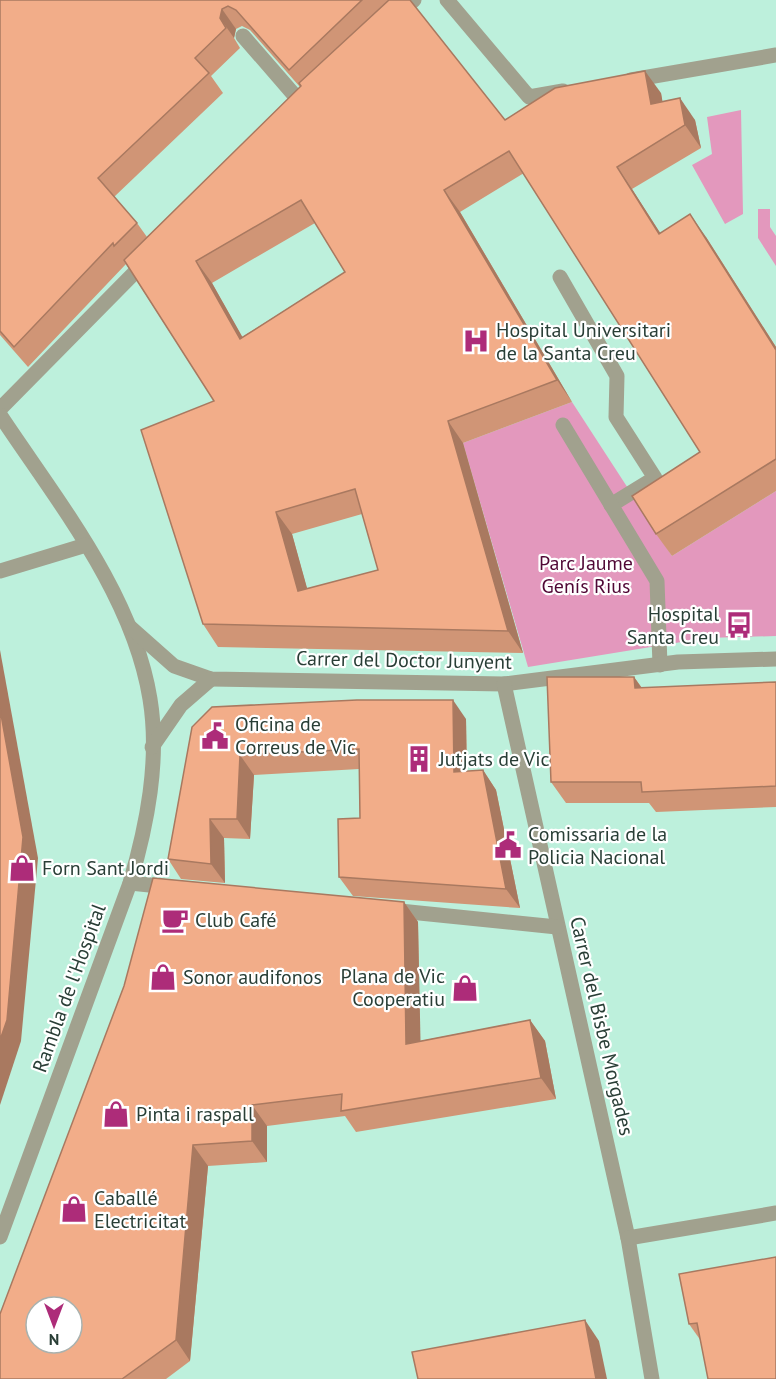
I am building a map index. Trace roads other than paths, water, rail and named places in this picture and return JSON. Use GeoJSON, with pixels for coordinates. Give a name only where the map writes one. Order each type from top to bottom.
{"type":"FeatureCollection","features":[{"type":"Feature","properties":{"kind":"street"},"geometry":{"type":"LineString","coordinates":[[388,24],[414,0]]}},
{"type":"Feature","properties":{"kind":"street"},"geometry":{"type":"LineString","coordinates":[[447,0],[529,97],[574,90]]}},
{"type":"Feature","properties":{"kind":"street"},"geometry":{"type":"LineString","coordinates":[[243,36],[302,104]]}},
{"type":"Feature","properties":{"kind":"street"},"geometry":{"type":"LineString","coordinates":[[620,82],[776,55]]}},
{"type":"Feature","properties":{"kind":"street"},"geometry":{"type":"LineString","coordinates":[[0,409],[161,246]]}},
{"type":"Feature","properties":{"kind":"street"},"geometry":{"type":"LineString","coordinates":[[560,277],[617,376],[616,417],[655,478],[611,506]]}},
{"type":"Feature","properties":{"kind":"street","name":"Rambla de l'Hospital"},"geometry":{"type":"LineString","coordinates":[[0,415],[106,577],[130,627],[150,699],[152,747],[150,792],[143,838],[130,883],[0,1238]]}},
{"type":"Feature","properties":{"kind":"street"},"geometry":{"type":"LineString","coordinates":[[563,425],[657,581],[660,665]]}},
{"type":"Feature","properties":{"kind":"street"},"geometry":{"type":"LineString","coordinates":[[0,571],[86,545]]}},
{"type":"Feature","properties":{"kind":"street","name":"Rambla de l'Hospital"},"geometry":{"type":"LineString","coordinates":[[130,627],[174,666],[211,679]]}},
{"type":"Feature","properties":{"kind":"street","name":"Carrer del Doctor Junyent"},"geometry":{"type":"LineString","coordinates":[[211,679],[504,684],[660,665],[776,659]]}},
{"type":"Feature","properties":{"kind":"street"},"geometry":{"type":"LineString","coordinates":[[152,747],[181,705],[211,679]]}},
{"type":"Feature","properties":{"kind":"street","name":"Carrer del Bisbe Morgades"},"geometry":{"type":"LineString","coordinates":[[504,684],[628,1238],[652,1379]]}},
{"type":"Feature","properties":{"kind":"street"},"geometry":{"type":"LineString","coordinates":[[130,883],[189,889]]}},
{"type":"Feature","properties":{"kind":"street"},"geometry":{"type":"LineString","coordinates":[[379,909],[557,927]]}},
{"type":"Feature","properties":{"kind":"street"},"geometry":{"type":"LineString","coordinates":[[628,1238],[776,1213]]}},
{"type":"Feature","properties":{"kind":"place","name":"Hospital Universitari de la Santa Creu"},"geometry":{"type":"Point","coordinates":[476,341]}},
{"type":"Feature","properties":{"kind":"place","name":"Hospital Santa Creu"},"geometry":{"type":"Point","coordinates":[739,625]}},
{"type":"Feature","properties":{"kind":"place","name":"Oficina de Correus de Vic"},"geometry":{"type":"Point","coordinates":[215,736]}},
{"type":"Feature","properties":{"kind":"place","name":"Jutjats de Vic"},"geometry":{"type":"Point","coordinates":[419,759]}},
{"type":"Feature","properties":{"kind":"place","name":"Comissaria de la Policia Nacional"},"geometry":{"type":"Point","coordinates":[508,845]}},
{"type":"Feature","properties":{"kind":"place","name":"Forn Sant Jordi"},"geometry":{"type":"Point","coordinates":[22,868]}},
{"type":"Feature","properties":{"kind":"place","name":"Club Café"},"geometry":{"type":"Point","coordinates":[175,920]}},
{"type":"Feature","properties":{"kind":"place","name":"Sonor audifonos"},"geometry":{"type":"Point","coordinates":[163,977]}},
{"type":"Feature","properties":{"kind":"place","name":"Plana de Vic Cooperatiu"},"geometry":{"type":"Point","coordinates":[465,988]}},
{"type":"Feature","properties":{"kind":"place","name":"Pinta i raspall"},"geometry":{"type":"Point","coordinates":[116,1114]}},
{"type":"Feature","properties":{"kind":"place","name":"Caballé Electricitat"},"geometry":{"type":"Point","coordinates":[74,1209]}},
{"type":"Feature","properties":{"kind":"park label","name":"Parc Jaume Genís Rius"},"geometry":{"type":"Point","coordinates":[586,574]}}]}
